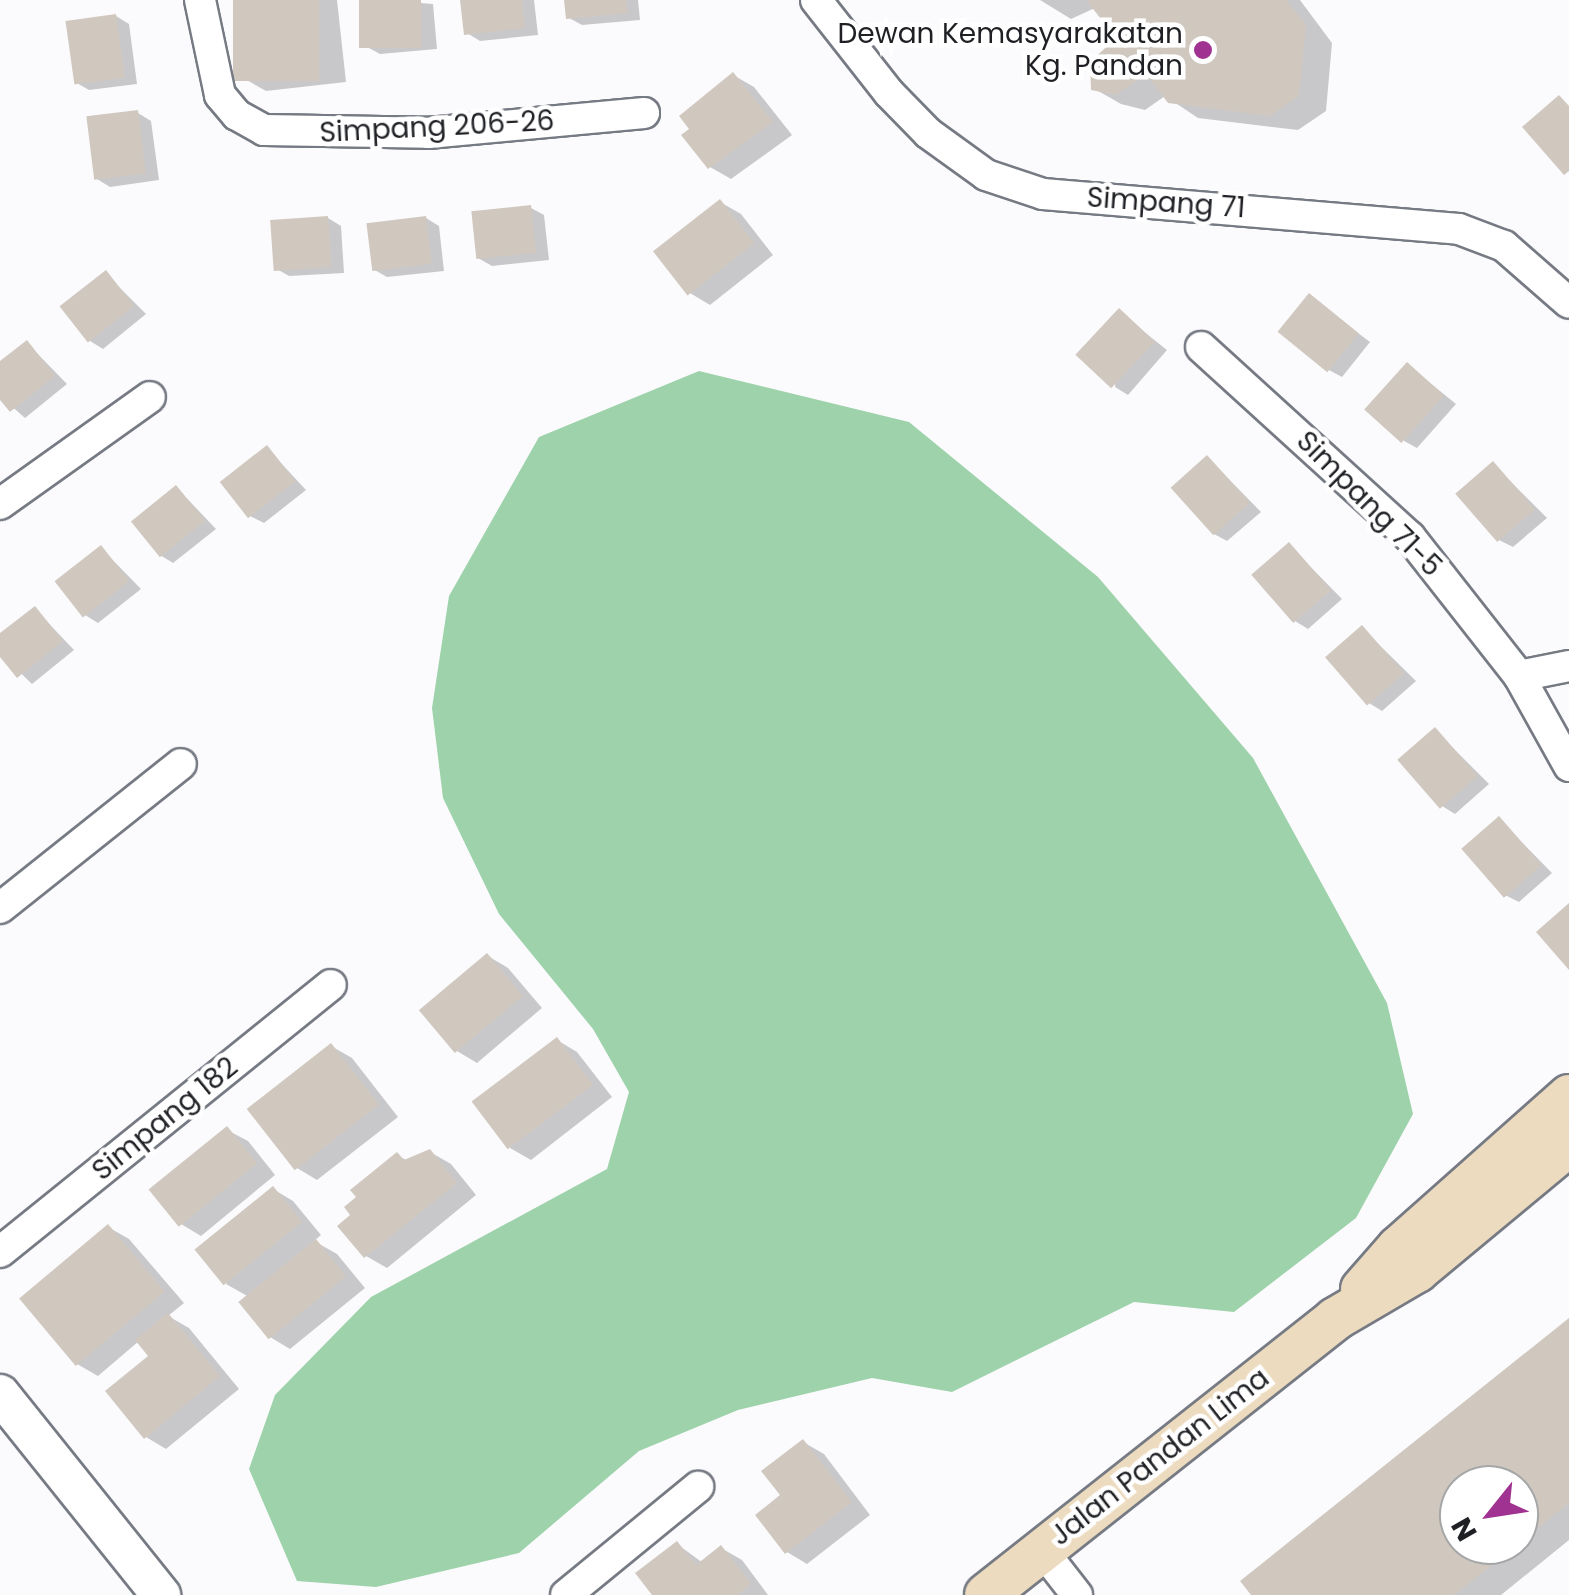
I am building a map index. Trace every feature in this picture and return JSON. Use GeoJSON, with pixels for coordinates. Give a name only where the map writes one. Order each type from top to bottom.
{"type":"FeatureCollection","features":[{"type":"Feature","properties":{"kind":"main road","name":"Jalan Pandan Lima"},"geometry":{"type":"LineString","coordinates":[[1335,1320],[1398,1248],[1569,1096]]}},
{"type":"Feature","properties":{"kind":"main road","name":"Jalan Pandan Lima"},"geometry":{"type":"LineString","coordinates":[[986,1595],[1335,1320],[1417,1271],[1569,1145]]}},
{"type":"Feature","properties":{"kind":"street","name":"Simpang 206-26"},"geometry":{"type":"LineString","coordinates":[[200,0],[220,95],[237,115],[264,130],[428,133],[644,113]]}},
{"type":"Feature","properties":{"kind":"street","name":"Simpang 71"},"geometry":{"type":"LineString","coordinates":[[816,0],[889,94],[928,134],[986,175],[1043,194],[1459,229],[1504,246],[1569,302]]}},
{"type":"Feature","properties":{"kind":"street","name":"Simpang 71-5"},"geometry":{"type":"LineString","coordinates":[[1202,348],[1410,537],[1519,676],[1569,766]]}},
{"type":"Feature","properties":{"kind":"street"},"geometry":{"type":"LineString","coordinates":[[0,504],[150,397]]}},
{"type":"Feature","properties":{"kind":"street"},"geometry":{"type":"LineString","coordinates":[[1519,676],[1569,666]]}},
{"type":"Feature","properties":{"kind":"street"},"geometry":{"type":"LineString","coordinates":[[0,908],[182,764]]}},
{"type":"Feature","properties":{"kind":"street","name":"Simpang 182"},"geometry":{"type":"LineString","coordinates":[[0,1252],[331,986]]}},
{"type":"Feature","properties":{"kind":"street"},"geometry":{"type":"LineString","coordinates":[[0,1394],[161,1595]]}},
{"type":"Feature","properties":{"kind":"street"},"geometry":{"type":"LineString","coordinates":[[566,1595],[698,1487]]}},
{"type":"Feature","properties":{"kind":"street"},"geometry":{"type":"LineString","coordinates":[[1042,1550],[1077,1595]]}},
{"type":"Feature","properties":{"kind":"green space"},"geometry":{"type":"Polygon","coordinates":[[[699,371],[909,422],[1098,577],[1253,758],[1387,1003],[1413,1114],[1356,1218],[1234,1312],[1134,1302],[952,1392],[872,1378],[738,1410],[639,1451],[519,1553],[376,1587],[297,1581],[249,1469],[275,1395],[371,1297],[607,1169],[629,1092],[593,1029],[499,914],[443,798],[432,708],[449,596],[539,437],[699,371]]]}},
{"type":"Feature","properties":{"kind":"building"},"geometry":{"type":"Polygon","coordinates":[[[233,0],[319,0],[319,81],[233,81],[233,0]]]}},
{"type":"Feature","properties":{"kind":"building"},"geometry":{"type":"Polygon","coordinates":[[[359,0],[421,0],[421,48],[359,48],[359,0]]]}},
{"type":"Feature","properties":{"kind":"building"},"geometry":{"type":"Polygon","coordinates":[[[460,0],[522,0],[525,28],[464,35],[460,0]]]}},
{"type":"Feature","properties":{"kind":"building"},"geometry":{"type":"Polygon","coordinates":[[[564,0],[626,0],[628,13],[566,19],[564,0]]]}},
{"type":"Feature","properties":{"kind":"building","name":"Dewan Kemasyarakatan Kg. Pandan"},"geometry":{"type":"Polygon","coordinates":[[[1086,0],[1286,0],[1306,25],[1299,96],[1270,116],[1168,103],[1146,74],[1116,95],[1091,90],[1090,62],[1116,38],[1086,0]]]}},
{"type":"Feature","properties":{"kind":"building"},"geometry":{"type":"Polygon","coordinates":[[[116,14],[125,77],[74,84],[65,21],[116,14]]]}},
{"type":"Feature","properties":{"kind":"building"},"geometry":{"type":"Polygon","coordinates":[[[733,72],[773,122],[708,169],[681,135],[689,129],[679,116],[733,72]]]}},
{"type":"Feature","properties":{"kind":"building"},"geometry":{"type":"Polygon","coordinates":[[[1559,95],[1569,106],[1569,171],[1564,175],[1522,127],[1559,95]]]}},
{"type":"Feature","properties":{"kind":"building"},"geometry":{"type":"Polygon","coordinates":[[[138,110],[146,174],[94,180],[86,116],[138,110]]]}},
{"type":"Feature","properties":{"kind":"building"},"geometry":{"type":"Polygon","coordinates":[[[720,199],[754,243],[687,295],[653,251],[720,199]]]}},
{"type":"Feature","properties":{"kind":"building"},"geometry":{"type":"Polygon","coordinates":[[[531,205],[536,253],[476,259],[471,211],[531,205]]]}},
{"type":"Feature","properties":{"kind":"building"},"geometry":{"type":"Polygon","coordinates":[[[328,216],[332,267],[274,271],[270,220],[328,216]]]}},
{"type":"Feature","properties":{"kind":"building"},"geometry":{"type":"Polygon","coordinates":[[[426,216],[432,264],[372,271],[366,223],[426,216]]]}},
{"type":"Feature","properties":{"kind":"building"},"geometry":{"type":"Polygon","coordinates":[[[106,270],[134,306],[88,343],[60,306],[106,270]]]}},
{"type":"Feature","properties":{"kind":"building"},"geometry":{"type":"Polygon","coordinates":[[[1309,293],[1359,333],[1327,372],[1278,332],[1309,293]]]}},
{"type":"Feature","properties":{"kind":"building"},"geometry":{"type":"Polygon","coordinates":[[[1119,308],[1155,341],[1111,388],[1075,355],[1119,308]]]}},
{"type":"Feature","properties":{"kind":"building"},"geometry":{"type":"Polygon","coordinates":[[[27,340],[55,376],[10,412],[0,400],[0,361],[27,340]]]}},
{"type":"Feature","properties":{"kind":"building"},"geometry":{"type":"Polygon","coordinates":[[[1407,362],[1444,395],[1401,443],[1364,410],[1407,362]]]}},
{"type":"Feature","properties":{"kind":"building"},"geometry":{"type":"Polygon","coordinates":[[[267,445],[295,481],[248,518],[220,482],[267,445]]]}},
{"type":"Feature","properties":{"kind":"building"},"geometry":{"type":"Polygon","coordinates":[[[1207,455],[1250,503],[1213,535],[1171,488],[1207,455]]]}},
{"type":"Feature","properties":{"kind":"building"},"geometry":{"type":"Polygon","coordinates":[[[1493,461],[1535,509],[1497,542],[1455,494],[1493,461]]]}},
{"type":"Feature","properties":{"kind":"building"},"geometry":{"type":"Polygon","coordinates":[[[176,485],[205,521],[160,557],[131,522],[176,485]]]}},
{"type":"Feature","properties":{"kind":"building"},"geometry":{"type":"Polygon","coordinates":[[[1289,542],[1331,590],[1293,623],[1251,575],[1289,542]]]}},
{"type":"Feature","properties":{"kind":"building"},"geometry":{"type":"Polygon","coordinates":[[[101,545],[129,581],[83,618],[55,581],[101,545]]]}},
{"type":"Feature","properties":{"kind":"building"},"geometry":{"type":"Polygon","coordinates":[[[35,606],[63,641],[17,678],[0,657],[0,633],[35,606]]]}},
{"type":"Feature","properties":{"kind":"building"},"geometry":{"type":"Polygon","coordinates":[[[1362,625],[1404,673],[1367,705],[1325,657],[1362,625]]]}},
{"type":"Feature","properties":{"kind":"building"},"geometry":{"type":"Polygon","coordinates":[[[1435,727],[1478,776],[1440,809],[1397,760],[1435,727]]]}},
{"type":"Feature","properties":{"kind":"building"},"geometry":{"type":"Polygon","coordinates":[[[1499,816],[1542,865],[1504,898],[1461,849],[1499,816]]]}},
{"type":"Feature","properties":{"kind":"building"},"geometry":{"type":"Polygon","coordinates":[[[1569,903],[1569,970],[1536,932],[1569,903]]]}},
{"type":"Feature","properties":{"kind":"building"},"geometry":{"type":"Polygon","coordinates":[[[487,953],[523,996],[455,1053],[419,1010],[487,953]]]}},
{"type":"Feature","properties":{"kind":"building"},"geometry":{"type":"Polygon","coordinates":[[[557,1037],[593,1085],[508,1149],[472,1101],[557,1037]]]}},
{"type":"Feature","properties":{"kind":"building"},"geometry":{"type":"Polygon","coordinates":[[[331,1043],[379,1104],[295,1170],[247,1109],[331,1043]]]}},
{"type":"Feature","properties":{"kind":"building"},"geometry":{"type":"Polygon","coordinates":[[[227,1126],[257,1163],[179,1227],[149,1190],[227,1126]]]}},
{"type":"Feature","properties":{"kind":"building"},"geometry":{"type":"Polygon","coordinates":[[[430,1149],[457,1183],[364,1258],[337,1226],[350,1215],[344,1207],[356,1197],[350,1190],[397,1152],[404,1160],[430,1149]]]}},
{"type":"Feature","properties":{"kind":"building"},"geometry":{"type":"Polygon","coordinates":[[[273,1186],[302,1222],[223,1285],[195,1250],[273,1186]]]}},
{"type":"Feature","properties":{"kind":"building"},"geometry":{"type":"Polygon","coordinates":[[[108,1224],[165,1291],[76,1366],[19,1299],[108,1224]]]}},
{"type":"Feature","properties":{"kind":"building"},"geometry":{"type":"Polygon","coordinates":[[[316,1239],[346,1276],[268,1339],[238,1302],[316,1239]]]}},
{"type":"Feature","properties":{"kind":"building"},"geometry":{"type":"Polygon","coordinates":[[[168,1313],[220,1376],[144,1439],[105,1391],[148,1356],[135,1340],[168,1313]]]}},
{"type":"Feature","properties":{"kind":"building"},"geometry":{"type":"Polygon","coordinates":[[[1569,1318],[1569,1503],[1539,1527],[1539,1465],[1439,1465],[1439,1565],[1492,1565],[1454,1595],[1251,1595],[1240,1581],[1569,1318]]]}},
{"type":"Feature","properties":{"kind":"building"},"geometry":{"type":"Polygon","coordinates":[[[803,1439],[852,1502],[785,1554],[755,1515],[780,1495],[761,1471],[803,1439]]]}},
{"type":"Feature","properties":{"kind":"building"},"geometry":{"type":"Polygon","coordinates":[[[677,1541],[696,1565],[721,1545],[751,1584],[738,1595],[652,1595],[635,1573],[677,1541]]]}},
{"type":"Feature","properties":{"kind":"place","name":"Dewan Kemasyarakatan Kg. Pandan"},"geometry":{"type":"Point","coordinates":[1203,50]}}]}
